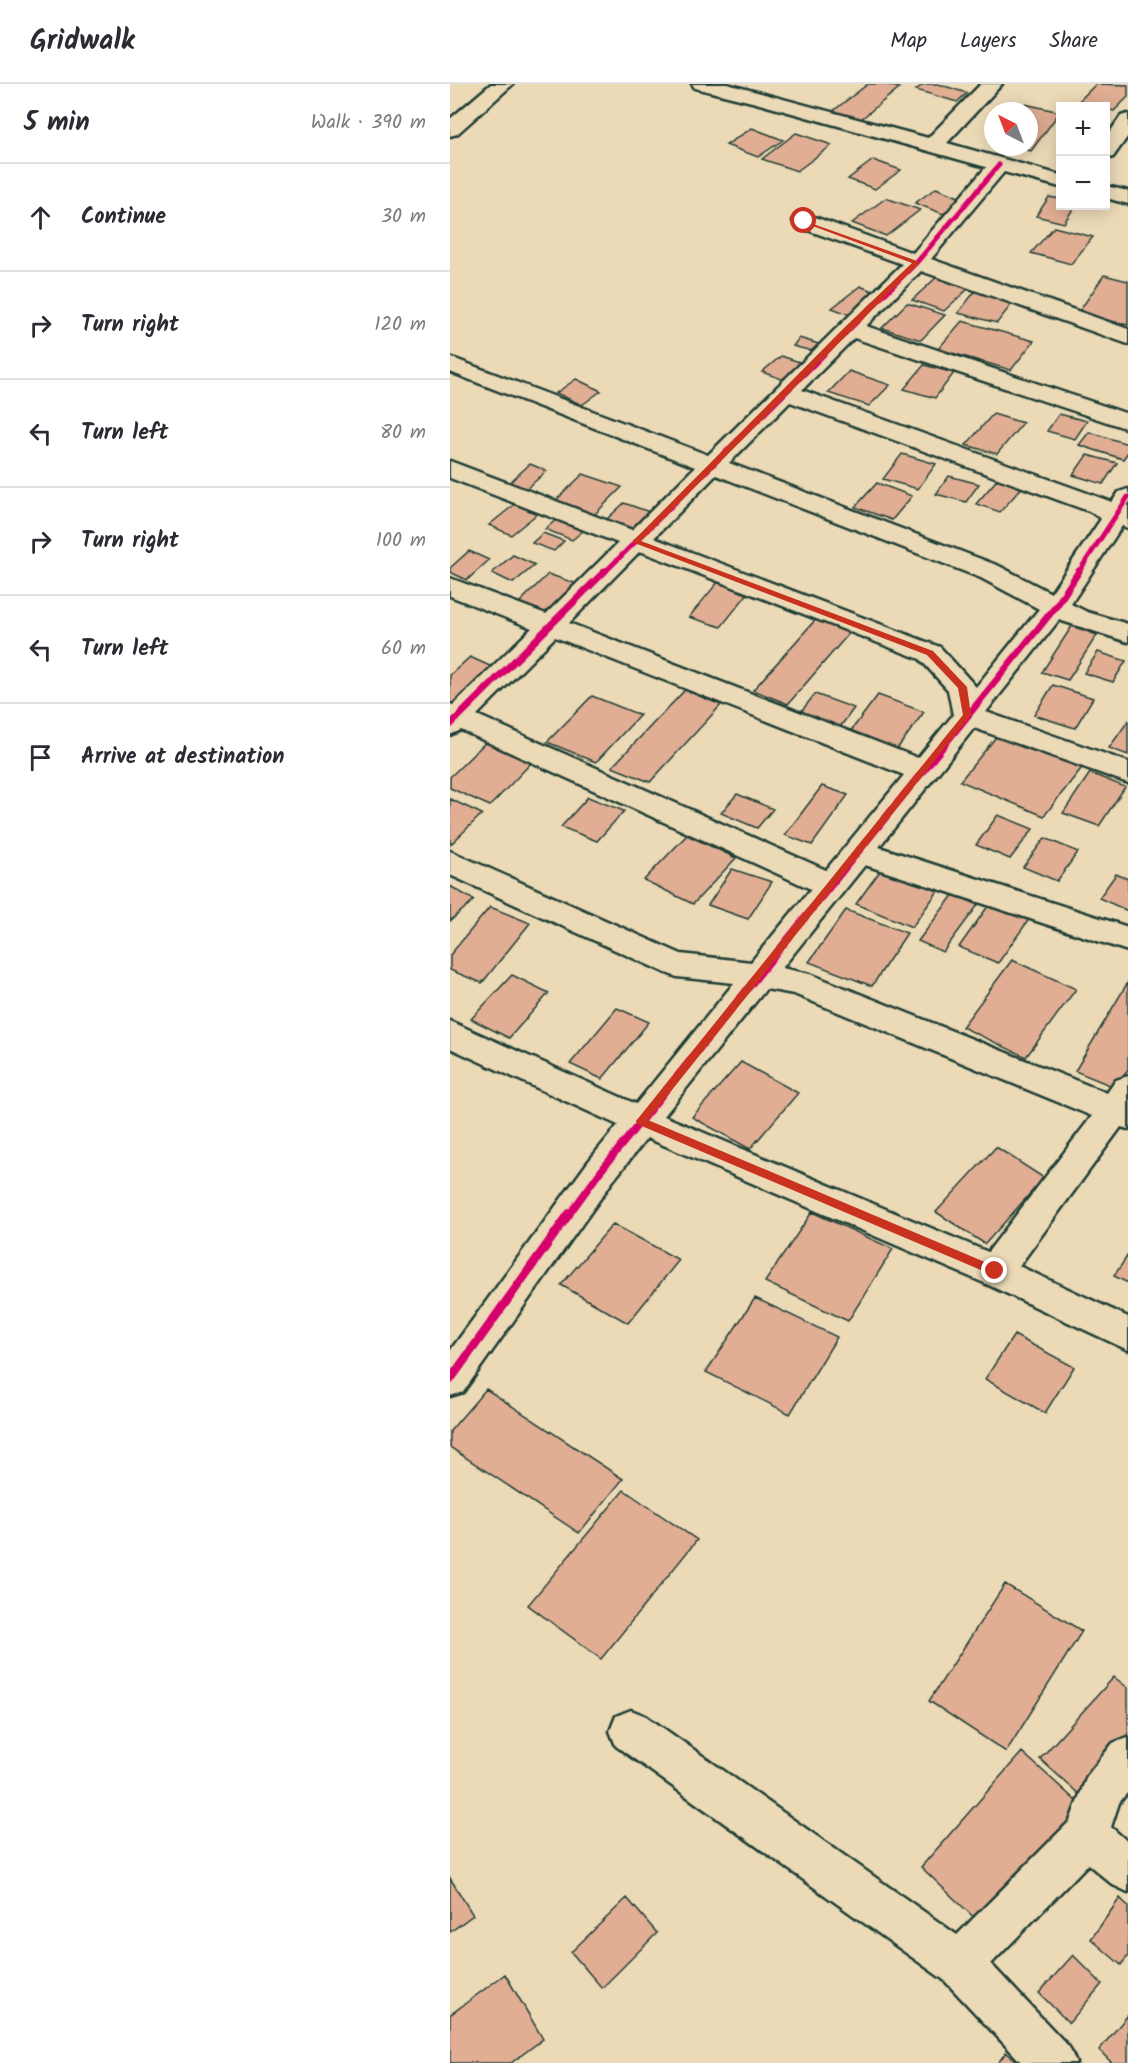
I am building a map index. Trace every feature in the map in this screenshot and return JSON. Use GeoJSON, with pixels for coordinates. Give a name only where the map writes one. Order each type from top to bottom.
{"type":"FeatureCollection","features":[{"type":"Feature","properties":{"kind":"street"},"geometry":{"type":"LineString","coordinates":[[450,130],[503,84]]}},
{"type":"Feature","properties":{"kind":"street"},"geometry":{"type":"LineString","coordinates":[[702,84],[761,98],[1056,180]]}},
{"type":"Feature","properties":{"kind":"street"},"geometry":{"type":"LineString","coordinates":[[761,98],[786,84]]}},
{"type":"Feature","properties":{"kind":"street"},"geometry":{"type":"LineString","coordinates":[[932,146],[992,84]]}},
{"type":"Feature","properties":{"kind":"street"},"geometry":{"type":"LineString","coordinates":[[1110,147],[1128,120]]}},
{"type":"Feature","properties":{"kind":"street"},"geometry":{"type":"LineString","coordinates":[[830,885],[452,719],[636,542],[848,328],[917,262],[999,165]]}},
{"type":"Feature","properties":{"kind":"street"},"geometry":{"type":"LineString","coordinates":[[1110,193],[1128,198]]}},
{"type":"Feature","properties":{"kind":"street"},"geometry":{"type":"LineString","coordinates":[[804,221],[1128,337]]}},
{"type":"Feature","properties":{"kind":"street"},"geometry":{"type":"LineString","coordinates":[[848,328],[1128,422]]}},
{"type":"Feature","properties":{"kind":"street"},"geometry":{"type":"LineString","coordinates":[[450,364],[990,572],[1057,605],[1077,618],[1128,633]]}},
{"type":"Feature","properties":{"kind":"street"},"geometry":{"type":"LineString","coordinates":[[450,1380],[600,1172],[1057,605],[1124,511],[1100,506],[786,392]]}},
{"type":"Feature","properties":{"kind":"street"},"geometry":{"type":"LineString","coordinates":[[450,469],[930,653],[962,687],[967,715]]}},
{"type":"Feature","properties":{"kind":"street"},"geometry":{"type":"LineString","coordinates":[[450,586],[922,771]]}},
{"type":"Feature","properties":{"kind":"street"},"geometry":{"type":"LineString","coordinates":[[967,715],[1128,773]]}},
{"type":"Feature","properties":{"kind":"street"},"geometry":{"type":"LineString","coordinates":[[857,851],[1128,939]]}},
{"type":"Feature","properties":{"kind":"street"},"geometry":{"type":"LineString","coordinates":[[450,862],[677,965],[799,983],[1124,1105],[995,1271]]}},
{"type":"Feature","properties":{"kind":"street"},"geometry":{"type":"LineString","coordinates":[[450,1034],[641,1121],[995,1271],[1128,1334]]}},
{"type":"Feature","properties":{"kind":"street"},"geometry":{"type":"LineString","coordinates":[[631,1731],[960,1964],[1053,2063]]}},
{"type":"Feature","properties":{"kind":"street"},"geometry":{"type":"LineString","coordinates":[[960,1964],[1087,1835],[1102,1791],[1128,1758]]}},
{"type":"Feature","properties":{"kind":"street"},"geometry":{"type":"LineString","coordinates":[[1087,1835],[1128,1869]]}},
{"type":"Feature","properties":{"kind":"building"},"geometry":{"type":"Polygon","coordinates":[[[868,84],[885,84],[899,88],[860,120],[833,111],[868,84]]]}},
{"type":"Feature","properties":{"kind":"building"},"geometry":{"type":"Polygon","coordinates":[[[924,84],[938,84],[967,93],[957,102],[916,90],[924,84]]]}},
{"type":"Feature","properties":{"kind":"building"},"geometry":{"type":"Polygon","coordinates":[[[1096,84],[1128,85],[1128,97],[1114,111],[1110,110],[1110,102],[1078,102],[1096,84]]]}},
{"type":"Feature","properties":{"kind":"building"},"geometry":{"type":"Polygon","coordinates":[[[1038,107],[1056,111],[1056,117],[1038,142],[1038,107]]]}},
{"type":"Feature","properties":{"kind":"building"},"geometry":{"type":"Polygon","coordinates":[[[752,128],[783,140],[758,157],[726,145],[752,128]]]}},
{"type":"Feature","properties":{"kind":"building"},"geometry":{"type":"Polygon","coordinates":[[[796,133],[832,145],[797,171],[762,159],[796,133]]]}},
{"type":"Feature","properties":{"kind":"building"},"geometry":{"type":"Polygon","coordinates":[[[873,160],[901,170],[875,189],[848,179],[873,160]]]}},
{"type":"Feature","properties":{"kind":"building"},"geometry":{"type":"Polygon","coordinates":[[[936,188],[964,199],[943,214],[915,203],[936,188]]]}},
{"type":"Feature","properties":{"kind":"building"},"geometry":{"type":"Polygon","coordinates":[[[1049,197],[1056,198],[1056,210],[1072,210],[1064,223],[1036,216],[1049,197]]]}},
{"type":"Feature","properties":{"kind":"building"},"geometry":{"type":"Polygon","coordinates":[[[886,198],[920,210],[886,236],[852,223],[886,198]]]}},
{"type":"Feature","properties":{"kind":"building"},"geometry":{"type":"Polygon","coordinates":[[[1054,227],[1093,237],[1071,264],[1031,253],[1054,227]]]}},
{"type":"Feature","properties":{"kind":"building"},"geometry":{"type":"Polygon","coordinates":[[[1104,275],[1128,281],[1128,325],[1078,313],[1104,275]]]}},
{"type":"Feature","properties":{"kind":"building"},"geometry":{"type":"Polygon","coordinates":[[[938,276],[970,287],[944,311],[912,300],[938,276]]]}},
{"type":"Feature","properties":{"kind":"building"},"geometry":{"type":"Polygon","coordinates":[[[860,286],[880,294],[853,316],[832,308],[860,286]]]}},
{"type":"Feature","properties":{"kind":"building"},"geometry":{"type":"Polygon","coordinates":[[[976,290],[1015,300],[997,323],[958,313],[976,290]]]}},
{"type":"Feature","properties":{"kind":"building"},"geometry":{"type":"Polygon","coordinates":[[[907,303],[945,315],[921,340],[882,328],[907,303]]]}},
{"type":"Feature","properties":{"kind":"building"},"geometry":{"type":"Polygon","coordinates":[[[962,321],[1034,341],[1011,370],[938,349],[962,321]]]}},
{"type":"Feature","properties":{"kind":"building"},"geometry":{"type":"Polygon","coordinates":[[[799,338],[825,346],[819,353],[793,346],[799,338]]]}},
{"type":"Feature","properties":{"kind":"building"},"geometry":{"type":"Polygon","coordinates":[[[781,356],[809,365],[790,382],[762,372],[781,356]]]}},
{"type":"Feature","properties":{"kind":"building"},"geometry":{"type":"Polygon","coordinates":[[[924,365],[954,373],[935,398],[904,389],[924,365]]]}},
{"type":"Feature","properties":{"kind":"building"},"geometry":{"type":"Polygon","coordinates":[[[849,371],[890,385],[869,406],[828,393],[849,371]]]}},
{"type":"Feature","properties":{"kind":"building"},"geometry":{"type":"Polygon","coordinates":[[[576,379],[601,391],[582,405],[556,393],[576,379]]]}},
{"type":"Feature","properties":{"kind":"building"},"geometry":{"type":"Polygon","coordinates":[[[993,414],[1023,423],[997,454],[966,445],[993,414]]]}},
{"type":"Feature","properties":{"kind":"building"},"geometry":{"type":"Polygon","coordinates":[[[1059,414],[1087,421],[1075,439],[1047,431],[1059,414]]]}},
{"type":"Feature","properties":{"kind":"building"},"geometry":{"type":"Polygon","coordinates":[[[1089,432],[1128,444],[1128,452],[1123,459],[1079,445],[1089,432]]]}},
{"type":"Feature","properties":{"kind":"building"},"geometry":{"type":"Polygon","coordinates":[[[902,454],[936,464],[918,489],[883,479],[902,454]]]}},
{"type":"Feature","properties":{"kind":"building"},"geometry":{"type":"Polygon","coordinates":[[[1087,455],[1117,463],[1103,484],[1073,475],[1087,455]]]}},
{"type":"Feature","properties":{"kind":"building"},"geometry":{"type":"Polygon","coordinates":[[[530,464],[547,471],[526,489],[509,483],[530,464]]]}},
{"type":"Feature","properties":{"kind":"building"},"geometry":{"type":"Polygon","coordinates":[[[583,474],[622,487],[592,517],[553,503],[583,474]]]}},
{"type":"Feature","properties":{"kind":"building"},"geometry":{"type":"Polygon","coordinates":[[[1002,474],[1026,483],[1000,512],[976,504],[1002,474]]]}},
{"type":"Feature","properties":{"kind":"building"},"geometry":{"type":"Polygon","coordinates":[[[949,476],[979,484],[966,502],[936,494],[949,476]]]}},
{"type":"Feature","properties":{"kind":"building"},"geometry":{"type":"Polygon","coordinates":[[[877,483],[912,496],[892,520],[855,507],[877,483]]]}},
{"type":"Feature","properties":{"kind":"building"},"geometry":{"type":"Polygon","coordinates":[[[624,503],[661,516],[645,533],[607,519],[624,503]]]}},
{"type":"Feature","properties":{"kind":"building"},"geometry":{"type":"Polygon","coordinates":[[[515,504],[537,514],[511,535],[489,525],[515,504]]]}},
{"type":"Feature","properties":{"kind":"building"},"geometry":{"type":"Polygon","coordinates":[[[556,520],[583,531],[572,540],[545,529],[556,520]]]}},
{"type":"Feature","properties":{"kind":"building"},"geometry":{"type":"Polygon","coordinates":[[[543,533],[564,541],[554,551],[532,543],[543,533]]]}},
{"type":"Feature","properties":{"kind":"building"},"geometry":{"type":"Polygon","coordinates":[[[469,551],[489,560],[467,580],[450,572],[450,568],[469,551]]]}},
{"type":"Feature","properties":{"kind":"building"},"geometry":{"type":"Polygon","coordinates":[[[513,555],[535,565],[513,583],[492,573],[513,555]]]}},
{"type":"Feature","properties":{"kind":"building"},"geometry":{"type":"Polygon","coordinates":[[[548,574],[586,587],[555,619],[517,605],[548,574]]]}},
{"type":"Feature","properties":{"kind":"building"},"geometry":{"type":"Polygon","coordinates":[[[718,582],[749,592],[721,627],[689,617],[718,582]]]}},
{"type":"Feature","properties":{"kind":"building"},"geometry":{"type":"Polygon","coordinates":[[[817,618],[851,631],[788,704],[753,690],[817,618]]]}},
{"type":"Feature","properties":{"kind":"building"},"geometry":{"type":"Polygon","coordinates":[[[1072,626],[1097,635],[1068,680],[1042,672],[1072,626]]]}},
{"type":"Feature","properties":{"kind":"building"},"geometry":{"type":"Polygon","coordinates":[[[1098,652],[1126,661],[1113,682],[1084,673],[1098,652]]]}},
{"type":"Feature","properties":{"kind":"building"},"geometry":{"type":"Polygon","coordinates":[[[470,657],[503,672],[462,709],[450,703],[450,675],[470,657]]]}},
{"type":"Feature","properties":{"kind":"building"},"geometry":{"type":"Polygon","coordinates":[[[1053,685],[1093,698],[1075,728],[1034,715],[1053,685]]]}},
{"type":"Feature","properties":{"kind":"building"},"geometry":{"type":"Polygon","coordinates":[[[685,690],[721,705],[650,782],[612,767],[685,690]]]}},
{"type":"Feature","properties":{"kind":"building"},"geometry":{"type":"Polygon","coordinates":[[[815,694],[854,708],[840,727],[800,713],[815,694]]]}},
{"type":"Feature","properties":{"kind":"building"},"geometry":{"type":"Polygon","coordinates":[[[878,695],[924,712],[897,749],[850,732],[878,695]]]}},
{"type":"Feature","properties":{"kind":"building"},"geometry":{"type":"Polygon","coordinates":[[[592,696],[640,715],[596,762],[547,742],[592,696]]]}},
{"type":"Feature","properties":{"kind":"building"},"geometry":{"type":"Polygon","coordinates":[[[1128,721],[1128,755],[1109,748],[1128,721]]]}},
{"type":"Feature","properties":{"kind":"building"},"geometry":{"type":"Polygon","coordinates":[[[1001,731],[1084,765],[1044,816],[960,781],[1001,731]]]}},
{"type":"Feature","properties":{"kind":"building"},"geometry":{"type":"Polygon","coordinates":[[[486,742],[533,761],[490,806],[450,788],[450,777],[486,742]]]}},
{"type":"Feature","properties":{"kind":"building"},"geometry":{"type":"Polygon","coordinates":[[[1090,773],[1125,787],[1099,826],[1063,813],[1090,773]]]}},
{"type":"Feature","properties":{"kind":"building"},"geometry":{"type":"Polygon","coordinates":[[[822,786],[848,795],[812,845],[785,835],[822,786]]]}},
{"type":"Feature","properties":{"kind":"building"},"geometry":{"type":"Polygon","coordinates":[[[737,794],[773,809],[757,828],[721,813],[737,794]]]}},
{"type":"Feature","properties":{"kind":"building"},"geometry":{"type":"Polygon","coordinates":[[[588,797],[624,811],[597,841],[561,827],[588,797]]]}},
{"type":"Feature","properties":{"kind":"building"},"geometry":{"type":"Polygon","coordinates":[[[450,799],[482,814],[450,845],[450,799]]]}},
{"type":"Feature","properties":{"kind":"building"},"geometry":{"type":"Polygon","coordinates":[[[998,815],[1033,829],[1010,859],[976,845],[998,815]]]}},
{"type":"Feature","properties":{"kind":"building"},"geometry":{"type":"Polygon","coordinates":[[[687,835],[736,858],[693,904],[644,880],[687,835]]]}},
{"type":"Feature","properties":{"kind":"building"},"geometry":{"type":"Polygon","coordinates":[[[1045,838],[1078,852],[1057,881],[1023,867],[1045,838]]]}},
{"type":"Feature","properties":{"kind":"building"},"geometry":{"type":"Polygon","coordinates":[[[882,868],[938,891],[912,927],[856,904],[882,868]]]}},
{"type":"Feature","properties":{"kind":"building"},"geometry":{"type":"Polygon","coordinates":[[[732,869],[772,882],[748,919],[708,905],[732,869]]]}},
{"type":"Feature","properties":{"kind":"building"},"geometry":{"type":"Polygon","coordinates":[[[1116,874],[1128,879],[1128,911],[1099,898],[1116,874]]]}},
{"type":"Feature","properties":{"kind":"building"},"geometry":{"type":"Polygon","coordinates":[[[450,886],[474,900],[450,921],[450,886]]]}},
{"type":"Feature","properties":{"kind":"building"},"geometry":{"type":"Polygon","coordinates":[[[954,894],[978,905],[943,952],[918,941],[954,894]]]}},
{"type":"Feature","properties":{"kind":"building"},"geometry":{"type":"Polygon","coordinates":[[[991,902],[1030,918],[998,963],[959,947],[991,902]]]}},
{"type":"Feature","properties":{"kind":"building"},"geometry":{"type":"Polygon","coordinates":[[[490,907],[530,923],[482,983],[450,970],[450,955],[490,907]]]}},
{"type":"Feature","properties":{"kind":"building"},"geometry":{"type":"Polygon","coordinates":[[[846,910],[907,933],[872,986],[809,962],[846,910]]]}},
{"type":"Feature","properties":{"kind":"building"},"geometry":{"type":"Polygon","coordinates":[[[1012,960],[1076,989],[1026,1057],[962,1027],[1012,960]]]}},
{"type":"Feature","properties":{"kind":"building"},"geometry":{"type":"Polygon","coordinates":[[[512,975],[549,993],[509,1038],[471,1019],[512,975]]]}},
{"type":"Feature","properties":{"kind":"building"},"geometry":{"type":"Polygon","coordinates":[[[1128,982],[1128,1069],[1117,1088],[1075,1071],[1128,982]]]}},
{"type":"Feature","properties":{"kind":"building"},"geometry":{"type":"Polygon","coordinates":[[[617,1008],[649,1022],[602,1079],[570,1064],[617,1008]]]}},
{"type":"Feature","properties":{"kind":"building"},"geometry":{"type":"Polygon","coordinates":[[[741,1062],[798,1093],[750,1149],[692,1117],[741,1062]]]}},
{"type":"Feature","properties":{"kind":"building"},"geometry":{"type":"Polygon","coordinates":[[[996,1147],[1044,1178],[985,1244],[936,1212],[996,1147]]]}},
{"type":"Feature","properties":{"kind":"building"},"geometry":{"type":"Polygon","coordinates":[[[812,1212],[893,1249],[848,1321],[765,1282],[812,1212]]]}},
{"type":"Feature","properties":{"kind":"building"},"geometry":{"type":"Polygon","coordinates":[[[613,1224],[679,1260],[628,1323],[561,1285],[613,1224]]]}},
{"type":"Feature","properties":{"kind":"building"},"geometry":{"type":"Polygon","coordinates":[[[1128,1255],[1128,1283],[1114,1276],[1128,1255]]]}},
{"type":"Feature","properties":{"kind":"building"},"geometry":{"type":"Polygon","coordinates":[[[755,1298],[837,1337],[790,1414],[706,1372],[755,1298]]]}},
{"type":"Feature","properties":{"kind":"building"},"geometry":{"type":"Polygon","coordinates":[[[1014,1335],[1074,1367],[1045,1413],[985,1379],[1014,1335]]]}},
{"type":"Feature","properties":{"kind":"building"},"geometry":{"type":"Polygon","coordinates":[[[486,1389],[623,1479],[579,1533],[450,1447],[450,1431],[486,1389]]]}},
{"type":"Feature","properties":{"kind":"building"},"geometry":{"type":"Polygon","coordinates":[[[624,1490],[697,1540],[601,1659],[528,1605],[624,1490]]]}},
{"type":"Feature","properties":{"kind":"building"},"geometry":{"type":"Polygon","coordinates":[[[1005,1584],[1082,1631],[1006,1752],[929,1701],[1005,1584]]]}},
{"type":"Feature","properties":{"kind":"building"},"geometry":{"type":"Polygon","coordinates":[[[1114,1677],[1128,1688],[1128,1744],[1082,1797],[1040,1759],[1114,1677]]]}},
{"type":"Feature","properties":{"kind":"building"},"geometry":{"type":"Polygon","coordinates":[[[1022,1752],[1086,1810],[985,1928],[921,1867],[1022,1752]]]}},
{"type":"Feature","properties":{"kind":"building"},"geometry":{"type":"Polygon","coordinates":[[[450,1878],[473,1915],[450,1932],[450,1878]]]}},
{"type":"Feature","properties":{"kind":"building"},"geometry":{"type":"Polygon","coordinates":[[[627,1898],[657,1933],[602,1988],[571,1952],[627,1898]]]}},
{"type":"Feature","properties":{"kind":"building"},"geometry":{"type":"Polygon","coordinates":[[[1120,1898],[1128,1906],[1128,1956],[1121,1965],[1091,1939],[1120,1898]]]}},
{"type":"Feature","properties":{"kind":"building"},"geometry":{"type":"Polygon","coordinates":[[[1073,1955],[1102,1984],[1069,2023],[1039,1993],[1073,1955]]]}},
{"type":"Feature","properties":{"kind":"building"},"geometry":{"type":"Polygon","coordinates":[[[505,1974],[543,2039],[511,2063],[450,2063],[450,2015],[505,1974]]]}},
{"type":"Feature","properties":{"kind":"building"},"geometry":{"type":"Polygon","coordinates":[[[1128,2015],[1128,2063],[1112,2063],[1099,2050],[1128,2015]]]}},
{"type":"Feature","properties":{"kind":"building"},"geometry":{"type":"Polygon","coordinates":[[[1006,2052],[1018,2063],[998,2063],[1006,2052]]]}},
{"type":"Feature","properties":{"kind":"cycle path"},"geometry":{"type":"LineString","coordinates":[[450,725],[917,262],[999,165]]}},
{"type":"Feature","properties":{"kind":"cycle path"},"geometry":{"type":"LineString","coordinates":[[450,1380],[600,1172],[1057,605],[1128,497]]}},
{"type":"Feature","properties":{"kind":"route"},"geometry":{"type":"LineString","coordinates":[[804,221],[917,262],[848,328],[636,542],[930,653],[962,687],[967,715],[641,1121],[995,1271]]}}]}
